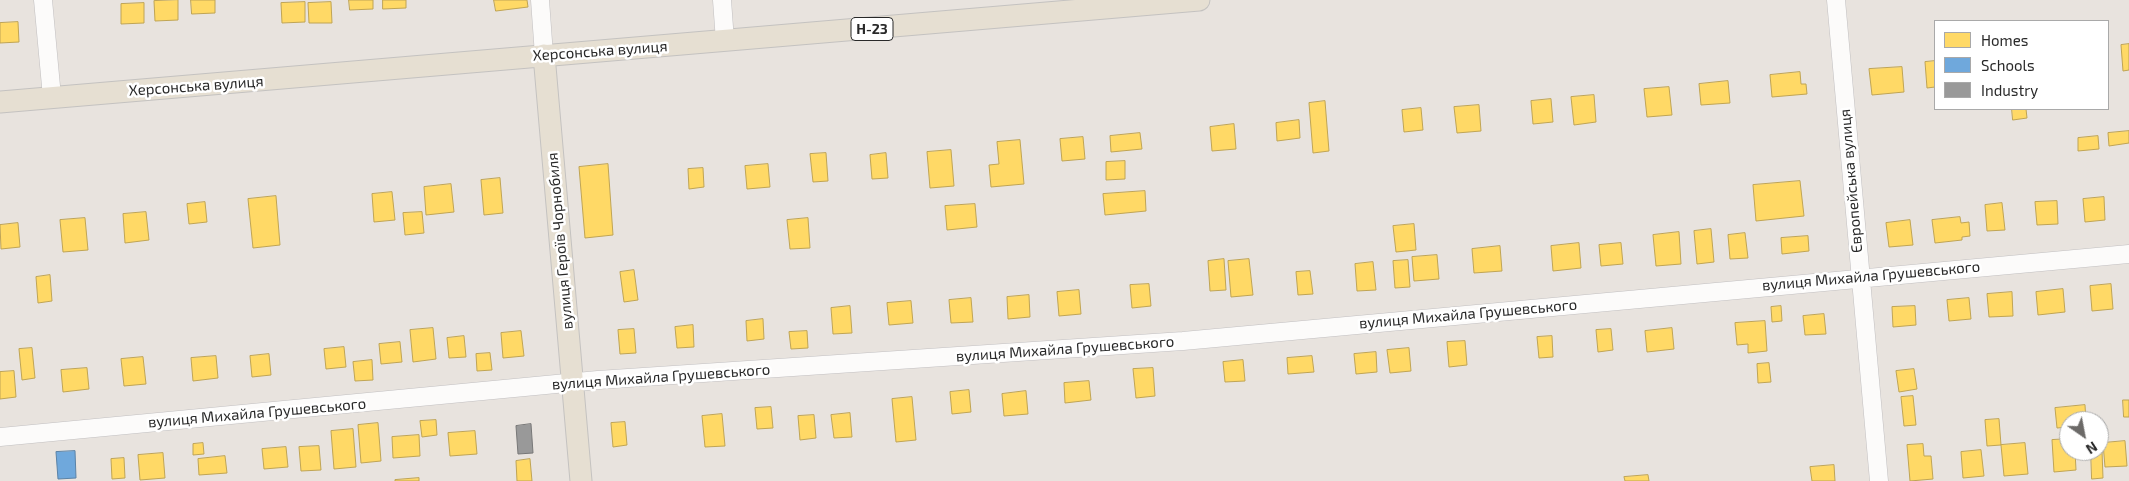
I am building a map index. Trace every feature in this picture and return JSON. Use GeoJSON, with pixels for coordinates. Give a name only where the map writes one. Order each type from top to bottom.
{"type":"FeatureCollection","features":[{"type":"Feature","properties":{"kind":"main road","name":"Херсонська вулиця"},"geometry":{"type":"LineString","coordinates":[[0,102],[1199,0]]}},
{"type":"Feature","properties":{"kind":"main road","name":"вулиця Героїв Чорнобиля"},"geometry":{"type":"LineString","coordinates":[[544,55],[581,481]]}},
{"type":"Feature","properties":{"kind":"street"},"geometry":{"type":"LineString","coordinates":[[43,0],[52,97]]}},
{"type":"Feature","properties":{"kind":"street","name":"вулиця Героїв Чорнобиля"},"geometry":{"type":"LineString","coordinates":[[540,0],[544,55]]}},
{"type":"Feature","properties":{"kind":"street"},"geometry":{"type":"LineString","coordinates":[[722,0],[725,41]]}},
{"type":"Feature","properties":{"kind":"street","name":"Європейська вулиця"},"geometry":{"type":"LineString","coordinates":[[1836,0],[1859,277],[1879,481]]}},
{"type":"Feature","properties":{"kind":"street","name":"вулиця Михайла Грушевського"},"geometry":{"type":"LineString","coordinates":[[0,437],[572,383],[1184,341],[1859,277],[2129,254]]}},
{"type":"Feature","properties":{"kind":"building: Homes"},"geometry":{"type":"Polygon","coordinates":[[[178,0],[178,20],[155,21],[154,1],[178,0]]]}},
{"type":"Feature","properties":{"kind":"building: Homes"},"geometry":{"type":"Polygon","coordinates":[[[191,0],[215,0],[215,13],[192,14],[191,0]]]}},
{"type":"Feature","properties":{"kind":"building: Homes"},"geometry":{"type":"Polygon","coordinates":[[[349,0],[373,0],[373,9],[350,10],[349,0]]]}},
{"type":"Feature","properties":{"kind":"building: Homes"},"geometry":{"type":"Polygon","coordinates":[[[383,0],[406,0],[406,8],[383,9],[383,0]]]}},
{"type":"Feature","properties":{"kind":"building: Homes"},"geometry":{"type":"Polygon","coordinates":[[[494,0],[527,0],[528,7],[496,11],[494,0]]]}},
{"type":"Feature","properties":{"kind":"building: Homes"},"geometry":{"type":"Polygon","coordinates":[[[305,2],[305,22],[282,23],[281,3],[305,2]]]}},
{"type":"Feature","properties":{"kind":"building: Homes"},"geometry":{"type":"Polygon","coordinates":[[[331,2],[332,23],[309,23],[308,3],[331,2]]]}},
{"type":"Feature","properties":{"kind":"building: Homes"},"geometry":{"type":"Polygon","coordinates":[[[144,3],[144,23],[121,24],[121,4],[144,3]]]}},
{"type":"Feature","properties":{"kind":"building: Homes"},"geometry":{"type":"Polygon","coordinates":[[[18,22],[19,42],[0,43],[0,23],[18,22]]]}},
{"type":"Feature","properties":{"kind":"building: Homes"},"geometry":{"type":"Polygon","coordinates":[[[2129,44],[2129,70],[2123,71],[2121,45],[2129,44]]]}},
{"type":"Feature","properties":{"kind":"building: Homes"},"geometry":{"type":"Polygon","coordinates":[[[1934,61],[1934,87],[1927,88],[1925,62],[1934,61]]]}},
{"type":"Feature","properties":{"kind":"building: Homes"},"geometry":{"type":"Polygon","coordinates":[[[1902,67],[1904,92],[1872,95],[1869,69],[1902,67]]]}},
{"type":"Feature","properties":{"kind":"building: Homes"},"geometry":{"type":"Polygon","coordinates":[[[1800,72],[1801,84],[1806,84],[1807,94],[1772,97],[1770,75],[1800,72]]]}},
{"type":"Feature","properties":{"kind":"building: Homes"},"geometry":{"type":"Polygon","coordinates":[[[1728,81],[1730,103],[1701,105],[1699,84],[1728,81]]]}},
{"type":"Feature","properties":{"kind":"building: Homes"},"geometry":{"type":"Polygon","coordinates":[[[1669,87],[1672,115],[1647,117],[1644,89],[1669,87]]]}},
{"type":"Feature","properties":{"kind":"building: Homes"},"geometry":{"type":"Polygon","coordinates":[[[1594,95],[1596,122],[1574,125],[1571,97],[1594,95]]]}},
{"type":"Feature","properties":{"kind":"building: Homes"},"geometry":{"type":"Polygon","coordinates":[[[1551,99],[1553,122],[1533,124],[1531,101],[1551,99]]]}},
{"type":"Feature","properties":{"kind":"building: Homes"},"geometry":{"type":"Polygon","coordinates":[[[1325,101],[1329,151],[1313,153],[1309,103],[1325,101]]]}},
{"type":"Feature","properties":{"kind":"building: Homes"},"geometry":{"type":"Polygon","coordinates":[[[1479,105],[1481,131],[1457,133],[1454,107],[1479,105]]]}},
{"type":"Feature","properties":{"kind":"building: Homes"},"geometry":{"type":"Polygon","coordinates":[[[1421,108],[1423,130],[1404,132],[1402,110],[1421,108]]]}},
{"type":"Feature","properties":{"kind":"building: Homes"},"geometry":{"type":"Polygon","coordinates":[[[2012,110],[2026,110],[2027,118],[2013,120],[2012,110]]]}},
{"type":"Feature","properties":{"kind":"building: Homes"},"geometry":{"type":"Polygon","coordinates":[[[1299,120],[1300,138],[1277,141],[1276,123],[1299,120]]]}},
{"type":"Feature","properties":{"kind":"building: Homes"},"geometry":{"type":"Polygon","coordinates":[[[1234,124],[1236,149],[1212,151],[1210,127],[1234,124]]]}},
{"type":"Feature","properties":{"kind":"building: Homes"},"geometry":{"type":"Polygon","coordinates":[[[2129,131],[2129,143],[2109,146],[2108,133],[2129,131]]]}},
{"type":"Feature","properties":{"kind":"building: Homes"},"geometry":{"type":"Polygon","coordinates":[[[1140,133],[1142,149],[1111,152],[1110,136],[1140,133]]]}},
{"type":"Feature","properties":{"kind":"building: Homes"},"geometry":{"type":"Polygon","coordinates":[[[2098,136],[2099,149],[2078,151],[2078,138],[2098,136]]]}},
{"type":"Feature","properties":{"kind":"building: Homes"},"geometry":{"type":"Polygon","coordinates":[[[1083,137],[1085,159],[1062,161],[1060,139],[1083,137]]]}},
{"type":"Feature","properties":{"kind":"building: Homes"},"geometry":{"type":"Polygon","coordinates":[[[1020,140],[1024,184],[991,187],[989,165],[999,164],[997,142],[1020,140]]]}},
{"type":"Feature","properties":{"kind":"building: Homes"},"geometry":{"type":"Polygon","coordinates":[[[951,150],[954,186],[930,188],[927,152],[951,150]]]}},
{"type":"Feature","properties":{"kind":"building: Homes"},"geometry":{"type":"Polygon","coordinates":[[[826,153],[828,181],[813,182],[810,154],[826,153]]]}},
{"type":"Feature","properties":{"kind":"building: Homes"},"geometry":{"type":"Polygon","coordinates":[[[886,153],[888,178],[872,179],[870,155],[886,153]]]}},
{"type":"Feature","properties":{"kind":"building: Homes"},"geometry":{"type":"Polygon","coordinates":[[[1125,161],[1125,179],[1106,180],[1106,162],[1125,161]]]}},
{"type":"Feature","properties":{"kind":"building: Homes"},"geometry":{"type":"Polygon","coordinates":[[[608,164],[613,235],[585,238],[579,167],[608,164]]]}},
{"type":"Feature","properties":{"kind":"building: Homes"},"geometry":{"type":"Polygon","coordinates":[[[768,164],[770,187],[747,189],[745,166],[768,164]]]}},
{"type":"Feature","properties":{"kind":"building: Homes"},"geometry":{"type":"Polygon","coordinates":[[[703,168],[704,187],[689,189],[688,169],[703,168]]]}},
{"type":"Feature","properties":{"kind":"building: Homes"},"geometry":{"type":"Polygon","coordinates":[[[500,178],[503,213],[484,215],[481,180],[500,178]]]}},
{"type":"Feature","properties":{"kind":"building: Homes"},"geometry":{"type":"Polygon","coordinates":[[[1800,181],[1804,216],[1756,221],[1753,185],[1800,181]]]}},
{"type":"Feature","properties":{"kind":"building: Homes"},"geometry":{"type":"Polygon","coordinates":[[[451,184],[454,212],[426,215],[424,187],[451,184]]]}},
{"type":"Feature","properties":{"kind":"building: Homes"},"geometry":{"type":"Polygon","coordinates":[[[1145,191],[1146,211],[1105,215],[1103,194],[1145,191]]]}},
{"type":"Feature","properties":{"kind":"building: Homes"},"geometry":{"type":"Polygon","coordinates":[[[392,192],[395,220],[374,222],[372,194],[392,192]]]}},
{"type":"Feature","properties":{"kind":"building: Homes"},"geometry":{"type":"Polygon","coordinates":[[[276,196],[280,245],[253,248],[248,199],[276,196]]]}},
{"type":"Feature","properties":{"kind":"building: Homes"},"geometry":{"type":"Polygon","coordinates":[[[2104,197],[2105,220],[2085,222],[2083,199],[2104,197]]]}},
{"type":"Feature","properties":{"kind":"building: Homes"},"geometry":{"type":"Polygon","coordinates":[[[2057,201],[2058,224],[2037,225],[2035,202],[2057,201]]]}},
{"type":"Feature","properties":{"kind":"building: Homes"},"geometry":{"type":"Polygon","coordinates":[[[205,202],[207,222],[189,224],[187,204],[205,202]]]}},
{"type":"Feature","properties":{"kind":"building: Homes"},"geometry":{"type":"Polygon","coordinates":[[[2002,203],[2005,230],[1987,231],[1985,205],[2002,203]]]}},
{"type":"Feature","properties":{"kind":"building: Homes"},"geometry":{"type":"Polygon","coordinates":[[[975,204],[977,227],[947,230],[945,206],[975,204]]]}},
{"type":"Feature","properties":{"kind":"building: Homes"},"geometry":{"type":"Polygon","coordinates":[[[146,212],[149,240],[125,243],[123,214],[146,212]]]}},
{"type":"Feature","properties":{"kind":"building: Homes"},"geometry":{"type":"Polygon","coordinates":[[[422,212],[424,233],[405,235],[403,213],[422,212]]]}},
{"type":"Feature","properties":{"kind":"building: Homes"},"geometry":{"type":"Polygon","coordinates":[[[1960,217],[1961,223],[1969,222],[1970,236],[1962,237],[1962,240],[1935,243],[1932,220],[1960,217]]]}},
{"type":"Feature","properties":{"kind":"building: Homes"},"geometry":{"type":"Polygon","coordinates":[[[85,218],[88,250],[63,252],[60,220],[85,218]]]}},
{"type":"Feature","properties":{"kind":"building: Homes"},"geometry":{"type":"Polygon","coordinates":[[[808,218],[810,248],[790,249],[787,220],[808,218]]]}},
{"type":"Feature","properties":{"kind":"building: Homes"},"geometry":{"type":"Polygon","coordinates":[[[1910,220],[1913,245],[1889,247],[1886,223],[1910,220]]]}},
{"type":"Feature","properties":{"kind":"building: Homes"},"geometry":{"type":"Polygon","coordinates":[[[18,223],[20,247],[1,249],[0,225],[18,223]]]}},
{"type":"Feature","properties":{"kind":"building: Homes"},"geometry":{"type":"Polygon","coordinates":[[[1414,224],[1416,250],[1396,252],[1393,226],[1414,224]]]}},
{"type":"Feature","properties":{"kind":"building: Homes"},"geometry":{"type":"Polygon","coordinates":[[[1711,229],[1714,262],[1697,264],[1694,231],[1711,229]]]}},
{"type":"Feature","properties":{"kind":"building: Homes"},"geometry":{"type":"Polygon","coordinates":[[[1679,232],[1681,264],[1656,266],[1653,235],[1679,232]]]}},
{"type":"Feature","properties":{"kind":"building: Homes"},"geometry":{"type":"Polygon","coordinates":[[[1745,233],[1748,258],[1730,259],[1728,235],[1745,233]]]}},
{"type":"Feature","properties":{"kind":"building: Homes"},"geometry":{"type":"Polygon","coordinates":[[[1808,236],[1809,251],[1782,254],[1781,238],[1808,236]]]}},
{"type":"Feature","properties":{"kind":"building: Homes"},"geometry":{"type":"Polygon","coordinates":[[[1579,243],[1581,268],[1553,271],[1551,246],[1579,243]]]}},
{"type":"Feature","properties":{"kind":"building: Homes"},"geometry":{"type":"Polygon","coordinates":[[[1621,243],[1623,264],[1601,266],[1599,245],[1621,243]]]}},
{"type":"Feature","properties":{"kind":"building: Homes"},"geometry":{"type":"Polygon","coordinates":[[[1500,246],[1502,271],[1474,273],[1472,249],[1500,246]]]}},
{"type":"Feature","properties":{"kind":"building: Homes"},"geometry":{"type":"Polygon","coordinates":[[[1437,255],[1439,279],[1414,281],[1412,257],[1437,255]]]}},
{"type":"Feature","properties":{"kind":"building: Homes"},"geometry":{"type":"Polygon","coordinates":[[[1224,259],[1226,290],[1210,291],[1208,261],[1224,259]]]}},
{"type":"Feature","properties":{"kind":"building: Homes"},"geometry":{"type":"Polygon","coordinates":[[[1249,259],[1253,295],[1231,297],[1228,261],[1249,259]]]}},
{"type":"Feature","properties":{"kind":"building: Homes"},"geometry":{"type":"Polygon","coordinates":[[[1408,260],[1410,287],[1395,288],[1393,261],[1408,260]]]}},
{"type":"Feature","properties":{"kind":"building: Homes"},"geometry":{"type":"Polygon","coordinates":[[[1373,262],[1376,290],[1357,291],[1355,264],[1373,262]]]}},
{"type":"Feature","properties":{"kind":"building: Homes"},"geometry":{"type":"Polygon","coordinates":[[[634,270],[638,300],[624,302],[620,272],[634,270]]]}},
{"type":"Feature","properties":{"kind":"building: Homes"},"geometry":{"type":"Polygon","coordinates":[[[1310,271],[1313,294],[1298,295],[1296,272],[1310,271]]]}},
{"type":"Feature","properties":{"kind":"building: Homes"},"geometry":{"type":"Polygon","coordinates":[[[50,275],[52,301],[38,303],[36,277],[50,275]]]}},
{"type":"Feature","properties":{"kind":"building: Homes"},"geometry":{"type":"Polygon","coordinates":[[[1149,284],[1151,306],[1132,308],[1130,285],[1149,284]]]}},
{"type":"Feature","properties":{"kind":"building: Homes"},"geometry":{"type":"Polygon","coordinates":[[[2111,284],[2113,309],[2092,311],[2090,286],[2111,284]]]}},
{"type":"Feature","properties":{"kind":"building: Homes"},"geometry":{"type":"Polygon","coordinates":[[[2063,289],[2065,312],[2038,315],[2036,292],[2063,289]]]}},
{"type":"Feature","properties":{"kind":"building: Homes"},"geometry":{"type":"Polygon","coordinates":[[[1079,290],[1081,314],[1059,316],[1057,292],[1079,290]]]}},
{"type":"Feature","properties":{"kind":"building: Homes"},"geometry":{"type":"Polygon","coordinates":[[[2012,292],[2013,316],[1989,317],[1987,294],[2012,292]]]}},
{"type":"Feature","properties":{"kind":"building: Homes"},"geometry":{"type":"Polygon","coordinates":[[[1029,295],[1030,317],[1008,319],[1007,297],[1029,295]]]}},
{"type":"Feature","properties":{"kind":"building: Homes"},"geometry":{"type":"Polygon","coordinates":[[[971,298],[973,322],[951,323],[949,300],[971,298]]]}},
{"type":"Feature","properties":{"kind":"building: Homes"},"geometry":{"type":"Polygon","coordinates":[[[1969,298],[1971,319],[1949,321],[1947,300],[1969,298]]]}},
{"type":"Feature","properties":{"kind":"building: Homes"},"geometry":{"type":"Polygon","coordinates":[[[911,301],[913,323],[889,325],[887,303],[911,301]]]}},
{"type":"Feature","properties":{"kind":"building: Homes"},"geometry":{"type":"Polygon","coordinates":[[[850,306],[852,333],[833,334],[831,308],[850,306]]]}},
{"type":"Feature","properties":{"kind":"building: Homes"},"geometry":{"type":"Polygon","coordinates":[[[1781,306],[1782,321],[1772,322],[1771,307],[1781,306]]]}},
{"type":"Feature","properties":{"kind":"building: Homes"},"geometry":{"type":"Polygon","coordinates":[[[1915,306],[1916,325],[1893,327],[1892,307],[1915,306]]]}},
{"type":"Feature","properties":{"kind":"building: Homes"},"geometry":{"type":"Polygon","coordinates":[[[1824,314],[1826,334],[1805,335],[1803,316],[1824,314]]]}},
{"type":"Feature","properties":{"kind":"building: Homes"},"geometry":{"type":"Polygon","coordinates":[[[763,319],[764,339],[747,341],[746,321],[763,319]]]}},
{"type":"Feature","properties":{"kind":"building: Homes"},"geometry":{"type":"Polygon","coordinates":[[[1765,321],[1767,351],[1748,353],[1748,344],[1737,345],[1735,323],[1765,321]]]}},
{"type":"Feature","properties":{"kind":"building: Homes"},"geometry":{"type":"Polygon","coordinates":[[[693,325],[694,347],[677,348],[675,327],[693,325]]]}},
{"type":"Feature","properties":{"kind":"building: Homes"},"geometry":{"type":"Polygon","coordinates":[[[433,328],[436,359],[413,362],[410,330],[433,328]]]}},
{"type":"Feature","properties":{"kind":"building: Homes"},"geometry":{"type":"Polygon","coordinates":[[[1672,328],[1674,349],[1647,352],[1645,331],[1672,328]]]}},
{"type":"Feature","properties":{"kind":"building: Homes"},"geometry":{"type":"Polygon","coordinates":[[[634,329],[636,353],[620,354],[618,330],[634,329]]]}},
{"type":"Feature","properties":{"kind":"building: Homes"},"geometry":{"type":"Polygon","coordinates":[[[1611,329],[1613,350],[1598,352],[1596,330],[1611,329]]]}},
{"type":"Feature","properties":{"kind":"building: Homes"},"geometry":{"type":"Polygon","coordinates":[[[521,331],[524,356],[503,358],[501,333],[521,331]]]}},
{"type":"Feature","properties":{"kind":"building: Homes"},"geometry":{"type":"Polygon","coordinates":[[[807,331],[808,348],[791,349],[789,332],[807,331]]]}},
{"type":"Feature","properties":{"kind":"building: Homes"},"geometry":{"type":"Polygon","coordinates":[[[464,336],[466,357],[449,358],[447,338],[464,336]]]}},
{"type":"Feature","properties":{"kind":"building: Homes"},"geometry":{"type":"Polygon","coordinates":[[[1552,336],[1553,357],[1539,358],[1537,337],[1552,336]]]}},
{"type":"Feature","properties":{"kind":"building: Homes"},"geometry":{"type":"Polygon","coordinates":[[[1465,341],[1467,365],[1449,367],[1447,342],[1465,341]]]}},
{"type":"Feature","properties":{"kind":"building: Homes"},"geometry":{"type":"Polygon","coordinates":[[[400,342],[402,362],[381,364],[379,344],[400,342]]]}},
{"type":"Feature","properties":{"kind":"building: Homes"},"geometry":{"type":"Polygon","coordinates":[[[344,347],[346,367],[326,369],[324,349],[344,347]]]}},
{"type":"Feature","properties":{"kind":"building: Homes"},"geometry":{"type":"Polygon","coordinates":[[[32,348],[35,378],[22,380],[19,349],[32,348]]]}},
{"type":"Feature","properties":{"kind":"building: Homes"},"geometry":{"type":"Polygon","coordinates":[[[1409,348],[1411,371],[1390,373],[1387,350],[1409,348]]]}},
{"type":"Feature","properties":{"kind":"building: Homes"},"geometry":{"type":"Polygon","coordinates":[[[1376,352],[1377,372],[1356,374],[1354,354],[1376,352]]]}},
{"type":"Feature","properties":{"kind":"building: Homes"},"geometry":{"type":"Polygon","coordinates":[[[490,353],[492,370],[477,371],[476,354],[490,353]]]}},
{"type":"Feature","properties":{"kind":"building: Homes"},"geometry":{"type":"Polygon","coordinates":[[[269,354],[271,375],[252,377],[250,356],[269,354]]]}},
{"type":"Feature","properties":{"kind":"building: Homes"},"geometry":{"type":"Polygon","coordinates":[[[216,356],[218,378],[193,381],[191,358],[216,356]]]}},
{"type":"Feature","properties":{"kind":"building: Homes"},"geometry":{"type":"Polygon","coordinates":[[[1312,356],[1314,372],[1288,374],[1287,358],[1312,356]]]}},
{"type":"Feature","properties":{"kind":"building: Homes"},"geometry":{"type":"Polygon","coordinates":[[[143,357],[146,384],[124,386],[121,359],[143,357]]]}},
{"type":"Feature","properties":{"kind":"building: Homes"},"geometry":{"type":"Polygon","coordinates":[[[372,360],[373,380],[355,381],[353,362],[372,360]]]}},
{"type":"Feature","properties":{"kind":"building: Homes"},"geometry":{"type":"Polygon","coordinates":[[[1243,360],[1245,381],[1225,382],[1223,362],[1243,360]]]}},
{"type":"Feature","properties":{"kind":"building: Homes"},"geometry":{"type":"Polygon","coordinates":[[[1769,363],[1771,382],[1758,383],[1757,364],[1769,363]]]}},
{"type":"Feature","properties":{"kind":"building: Homes"},"geometry":{"type":"Polygon","coordinates":[[[87,368],[89,389],[63,392],[61,370],[87,368]]]}},
{"type":"Feature","properties":{"kind":"building: Homes"},"geometry":{"type":"Polygon","coordinates":[[[1153,368],[1155,396],[1136,398],[1133,369],[1153,368]]]}},
{"type":"Feature","properties":{"kind":"building: Homes"},"geometry":{"type":"Polygon","coordinates":[[[1914,369],[1917,389],[1899,392],[1896,371],[1914,369]]]}},
{"type":"Feature","properties":{"kind":"building: Homes"},"geometry":{"type":"Polygon","coordinates":[[[14,371],[16,397],[0,399],[0,372],[14,371]]]}},
{"type":"Feature","properties":{"kind":"building: Homes"},"geometry":{"type":"Polygon","coordinates":[[[1089,381],[1091,400],[1065,403],[1064,383],[1089,381]]]}},
{"type":"Feature","properties":{"kind":"building: Homes"},"geometry":{"type":"Polygon","coordinates":[[[969,390],[971,412],[952,414],[950,392],[969,390]]]}},
{"type":"Feature","properties":{"kind":"building: Homes"},"geometry":{"type":"Polygon","coordinates":[[[1026,391],[1028,414],[1004,416],[1002,394],[1026,391]]]}},
{"type":"Feature","properties":{"kind":"building: Homes"},"geometry":{"type":"Polygon","coordinates":[[[1913,396],[1916,425],[1904,426],[1901,397],[1913,396]]]}},
{"type":"Feature","properties":{"kind":"building: Homes"},"geometry":{"type":"Polygon","coordinates":[[[912,397],[916,440],[896,442],[892,399],[912,397]]]}},
{"type":"Feature","properties":{"kind":"building: Homes"},"geometry":{"type":"Polygon","coordinates":[[[2123,400],[2129,400],[2129,417],[2124,417],[2123,400]]]}},
{"type":"Feature","properties":{"kind":"building: Homes"},"geometry":{"type":"Polygon","coordinates":[[[2085,405],[2085,411],[2059,411],[2059,428],[2057,428],[2055,408],[2085,405]]]}},
{"type":"Feature","properties":{"kind":"building: Homes"},"geometry":{"type":"Polygon","coordinates":[[[771,407],[773,428],[757,429],[755,408],[771,407]]]}},
{"type":"Feature","properties":{"kind":"building: Homes"},"geometry":{"type":"Polygon","coordinates":[[[850,413],[852,437],[834,438],[831,415],[850,413]]]}},
{"type":"Feature","properties":{"kind":"building: Homes"},"geometry":{"type":"Polygon","coordinates":[[[722,414],[725,446],[705,447],[702,416],[722,414]]]}},
{"type":"Feature","properties":{"kind":"building: Homes"},"geometry":{"type":"Polygon","coordinates":[[[814,415],[816,438],[800,440],[798,416],[814,415]]]}},
{"type":"Feature","properties":{"kind":"building: Homes"},"geometry":{"type":"Polygon","coordinates":[[[1999,419],[2001,445],[1987,446],[1985,420],[1999,419]]]}},
{"type":"Feature","properties":{"kind":"building: Homes"},"geometry":{"type":"Polygon","coordinates":[[[436,420],[437,435],[422,437],[420,421],[436,420]]]}},
{"type":"Feature","properties":{"kind":"building: Homes"},"geometry":{"type":"Polygon","coordinates":[[[625,422],[627,445],[613,447],[611,423],[625,422]]]}},
{"type":"Feature","properties":{"kind":"building: Homes"},"geometry":{"type":"Polygon","coordinates":[[[378,423],[381,461],[361,463],[358,425],[378,423]]]}},
{"type":"Feature","properties":{"kind":"building: Homes"},"geometry":{"type":"Polygon","coordinates":[[[353,429],[356,467],[334,469],[331,431],[353,429]]]}},
{"type":"Feature","properties":{"kind":"building: Homes"},"geometry":{"type":"Polygon","coordinates":[[[475,431],[477,454],[450,456],[448,433],[475,431]]]}},
{"type":"Feature","properties":{"kind":"building: Homes"},"geometry":{"type":"Polygon","coordinates":[[[419,435],[420,456],[393,458],[392,437],[419,435]]]}},
{"type":"Feature","properties":{"kind":"building: Homes"},"geometry":{"type":"Polygon","coordinates":[[[2052,440],[2059,440],[2059,461],[2076,461],[2076,470],[2054,472],[2052,440]]]}},
{"type":"Feature","properties":{"kind":"building: Homes"},"geometry":{"type":"Polygon","coordinates":[[[2125,441],[2127,466],[2105,467],[2104,461],[2109,461],[2109,442],[2125,441]]]}},
{"type":"Feature","properties":{"kind":"building: Homes"},"geometry":{"type":"Polygon","coordinates":[[[203,443],[204,454],[193,455],[193,444],[203,443]]]}},
{"type":"Feature","properties":{"kind":"building: Homes"},"geometry":{"type":"Polygon","coordinates":[[[2025,443],[2028,474],[2004,476],[2001,445],[2025,443]]]}},
{"type":"Feature","properties":{"kind":"building: Homes"},"geometry":{"type":"Polygon","coordinates":[[[1923,444],[1924,456],[1931,456],[1933,479],[1910,481],[1907,445],[1923,444]]]}},
{"type":"Feature","properties":{"kind":"building: Homes"},"geometry":{"type":"Polygon","coordinates":[[[319,446],[321,470],[301,471],[299,447],[319,446]]]}},
{"type":"Feature","properties":{"kind":"building: Homes"},"geometry":{"type":"Polygon","coordinates":[[[286,447],[288,467],[264,469],[262,449],[286,447]]]}},
{"type":"Feature","properties":{"kind":"building: Homes"},"geometry":{"type":"Polygon","coordinates":[[[1981,450],[1984,476],[1963,478],[1961,452],[1981,450]]]}},
{"type":"Feature","properties":{"kind":"building: Homes"},"geometry":{"type":"Polygon","coordinates":[[[163,453],[165,478],[140,480],[138,455],[163,453]]]}},
{"type":"Feature","properties":{"kind":"building: Homes"},"geometry":{"type":"Polygon","coordinates":[[[225,456],[227,473],[199,475],[198,459],[225,456]]]}},
{"type":"Feature","properties":{"kind":"building: Homes"},"geometry":{"type":"Polygon","coordinates":[[[124,458],[125,478],[112,479],[111,459],[124,458]]]}},
{"type":"Feature","properties":{"kind":"building: Homes"},"geometry":{"type":"Polygon","coordinates":[[[530,459],[532,481],[517,481],[516,461],[530,459]]]}},
{"type":"Feature","properties":{"kind":"building: Homes"},"geometry":{"type":"Polygon","coordinates":[[[2091,461],[2102,461],[2103,478],[2092,479],[2091,461]]]}},
{"type":"Feature","properties":{"kind":"building: Homes"},"geometry":{"type":"Polygon","coordinates":[[[1834,465],[1835,481],[1812,481],[1810,467],[1834,465]]]}},
{"type":"Feature","properties":{"kind":"building: Homes"},"geometry":{"type":"Polygon","coordinates":[[[1648,475],[1649,481],[1625,481],[1624,477],[1648,475]]]}},
{"type":"Feature","properties":{"kind":"building: Homes"},"geometry":{"type":"Polygon","coordinates":[[[419,478],[419,481],[395,481],[395,480],[419,478]]]}},
{"type":"Feature","properties":{"kind":"building: Schools"},"geometry":{"type":"Polygon","coordinates":[[[75,451],[76,478],[58,479],[56,452],[75,451]]]}},
{"type":"Feature","properties":{"kind":"building: Industry"},"geometry":{"type":"Polygon","coordinates":[[[531,424],[533,453],[518,454],[516,426],[531,424]]]}}]}
